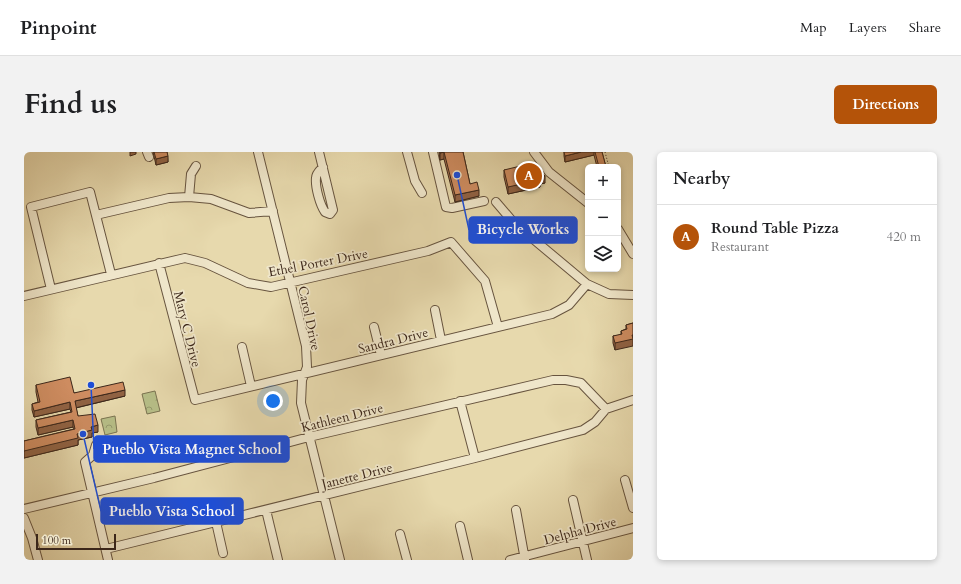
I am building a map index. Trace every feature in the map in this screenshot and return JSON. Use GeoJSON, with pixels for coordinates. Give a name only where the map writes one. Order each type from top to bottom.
{"type":"FeatureCollection","features":[{"type":"Feature","properties":{"kind":"street","name":"Carol Drive"},"geometry":{"type":"LineString","coordinates":[[258,152],[306,346],[307,367],[302,380],[301,403],[340,560]]}},
{"type":"Feature","properties":{"kind":"street"},"geometry":{"type":"LineString","coordinates":[[319,152],[323,167],[333,210],[330,214],[325,212],[322,207],[316,180],[317,174],[323,167]]}},
{"type":"Feature","properties":{"kind":"street"},"geometry":{"type":"LineString","coordinates":[[407,152],[415,181],[422,193]]}},
{"type":"Feature","properties":{"kind":"street"},"geometry":{"type":"LineString","coordinates":[[433,152],[446,207],[452,208],[484,201]]}},
{"type":"Feature","properties":{"kind":"street"},"geometry":{"type":"LineString","coordinates":[[534,152],[550,172],[585,201]]}},
{"type":"Feature","properties":{"kind":"street"},"geometry":{"type":"LineString","coordinates":[[189,197],[191,174],[196,166]]}},
{"type":"Feature","properties":{"kind":"street"},"geometry":{"type":"LineString","coordinates":[[51,289],[31,207],[90,192],[111,274]]}},
{"type":"Feature","properties":{"kind":"street"},"geometry":{"type":"LineString","coordinates":[[96,215],[169,198],[189,197],[211,199],[249,213],[273,211]]}},
{"type":"Feature","properties":{"kind":"street"},"geometry":{"type":"LineString","coordinates":[[496,202],[514,223],[587,284],[609,294],[633,294]]}},
{"type":"Feature","properties":{"kind":"street"},"geometry":{"type":"LineString","coordinates":[[621,234],[633,254]]}},
{"type":"Feature","properties":{"kind":"street","name":"Ethel Porter Drive"},"geometry":{"type":"LineString","coordinates":[[24,296],[111,274],[185,258],[205,263],[248,283],[271,286],[428,251],[451,242],[485,280],[498,326]]}},
{"type":"Feature","properties":{"kind":"street","name":"Mary C Drive"},"geometry":{"type":"LineString","coordinates":[[159,263],[195,400]]}},
{"type":"Feature","properties":{"kind":"street","name":"Sandra Drive"},"geometry":{"type":"LineString","coordinates":[[195,400],[552,314],[570,304],[587,284]]}},
{"type":"Feature","properties":{"kind":"street"},"geometry":{"type":"LineString","coordinates":[[435,310],[441,340]]}},
{"type":"Feature","properties":{"kind":"street"},"geometry":{"type":"LineString","coordinates":[[374,327],[381,355]]}},
{"type":"Feature","properties":{"kind":"street"},"geometry":{"type":"LineString","coordinates":[[242,347],[251,386]]}},
{"type":"Feature","properties":{"kind":"street","name":"Kathleen Drive"},"geometry":{"type":"LineString","coordinates":[[24,509],[154,478],[309,437],[553,380],[566,380],[581,383],[606,408]]}},
{"type":"Feature","properties":{"kind":"street"},"geometry":{"type":"LineString","coordinates":[[606,408],[633,400]]}},
{"type":"Feature","properties":{"kind":"street"},"geometry":{"type":"LineString","coordinates":[[460,401],[475,458]]}},
{"type":"Feature","properties":{"kind":"street","name":"Janette Drive"},"geometry":{"type":"LineString","coordinates":[[106,549],[583,430],[594,422],[606,408]]}},
{"type":"Feature","properties":{"kind":"street"},"geometry":{"type":"LineString","coordinates":[[96,445],[94,455],[85,462],[108,560]]}},
{"type":"Feature","properties":{"kind":"street"},"geometry":{"type":"LineString","coordinates":[[625,480],[633,508]]}},
{"type":"Feature","properties":{"kind":"street"},"geometry":{"type":"LineString","coordinates":[[573,500],[587,560]]}},
{"type":"Feature","properties":{"kind":"street"},"geometry":{"type":"LineString","coordinates":[[266,510],[278,560]]}},
{"type":"Feature","properties":{"kind":"street"},"geometry":{"type":"LineString","coordinates":[[516,510],[525,559]]}},
{"type":"Feature","properties":{"kind":"street"},"geometry":{"type":"LineString","coordinates":[[24,518],[32,538],[38,560]]}},
{"type":"Feature","properties":{"kind":"street"},"geometry":{"type":"LineString","coordinates":[[216,522],[223,553]]}},
{"type":"Feature","properties":{"kind":"street"},"geometry":{"type":"LineString","coordinates":[[460,526],[468,560]]}},
{"type":"Feature","properties":{"kind":"street","name":"Delpha Drive"},"geometry":{"type":"LineString","coordinates":[[510,560],[525,559],[633,528]]}},
{"type":"Feature","properties":{"kind":"street"},"geometry":{"type":"LineString","coordinates":[[400,534],[407,560]]}},
{"type":"Feature","properties":{"kind":"path"},"geometry":{"type":"LineString","coordinates":[[605,152],[608,164]]}},
{"type":"Feature","properties":{"kind":"green space"},"geometry":{"type":"Polygon","coordinates":[[[155,391],[160,411],[147,414],[142,394],[155,391]]]}},
{"type":"Feature","properties":{"kind":"green space"},"geometry":{"type":"Polygon","coordinates":[[[115,416],[117,432],[105,435],[101,419],[115,416]]]}},
{"type":"Feature","properties":{"kind":"building"},"geometry":{"type":"Polygon","coordinates":[[[154,152],[167,152],[168,156],[156,159],[154,152]]]}},
{"type":"Feature","properties":{"kind":"building"},"geometry":{"type":"Polygon","coordinates":[[[444,152],[463,152],[470,184],[477,182],[479,190],[455,195],[444,152]]]}},
{"type":"Feature","properties":{"kind":"building"},"geometry":{"type":"Polygon","coordinates":[[[564,152],[581,152],[565,156],[564,152]]]}},
{"type":"Feature","properties":{"kind":"building"},"geometry":{"type":"Polygon","coordinates":[[[595,152],[602,152],[605,164],[598,164],[595,152]]]}},
{"type":"Feature","properties":{"kind":"building"},"geometry":{"type":"Polygon","coordinates":[[[533,163],[534,169],[537,168],[545,176],[540,177],[540,180],[508,187],[504,170],[533,163]]]}},
{"type":"Feature","properties":{"kind":"building"},"geometry":{"type":"Polygon","coordinates":[[[633,323],[633,339],[615,343],[613,336],[622,334],[621,331],[627,329],[626,325],[633,323]]]}},
{"type":"Feature","properties":{"kind":"building"},"geometry":{"type":"Polygon","coordinates":[[[70,377],[74,393],[123,382],[125,390],[75,401],[78,416],[95,414],[98,425],[91,427],[92,430],[77,434],[78,438],[24,451],[24,441],[75,429],[73,420],[38,428],[36,420],[72,412],[70,402],[34,411],[32,404],[40,402],[36,385],[70,377]]]}},
{"type":"Feature","properties":{"kind":"place","name":"Bicycle Works"},"geometry":{"type":"Point","coordinates":[457,175]}},
{"type":"Feature","properties":{"kind":"place","name":"Round Table Pizza"},"geometry":{"type":"Point","coordinates":[529,176]}},
{"type":"Feature","properties":{"kind":"place","name":"Pueblo Vista Magnet School"},"geometry":{"type":"Point","coordinates":[91,385]}},
{"type":"Feature","properties":{"kind":"place","name":"Pueblo Vista School"},"geometry":{"type":"Point","coordinates":[83,434]}}]}
